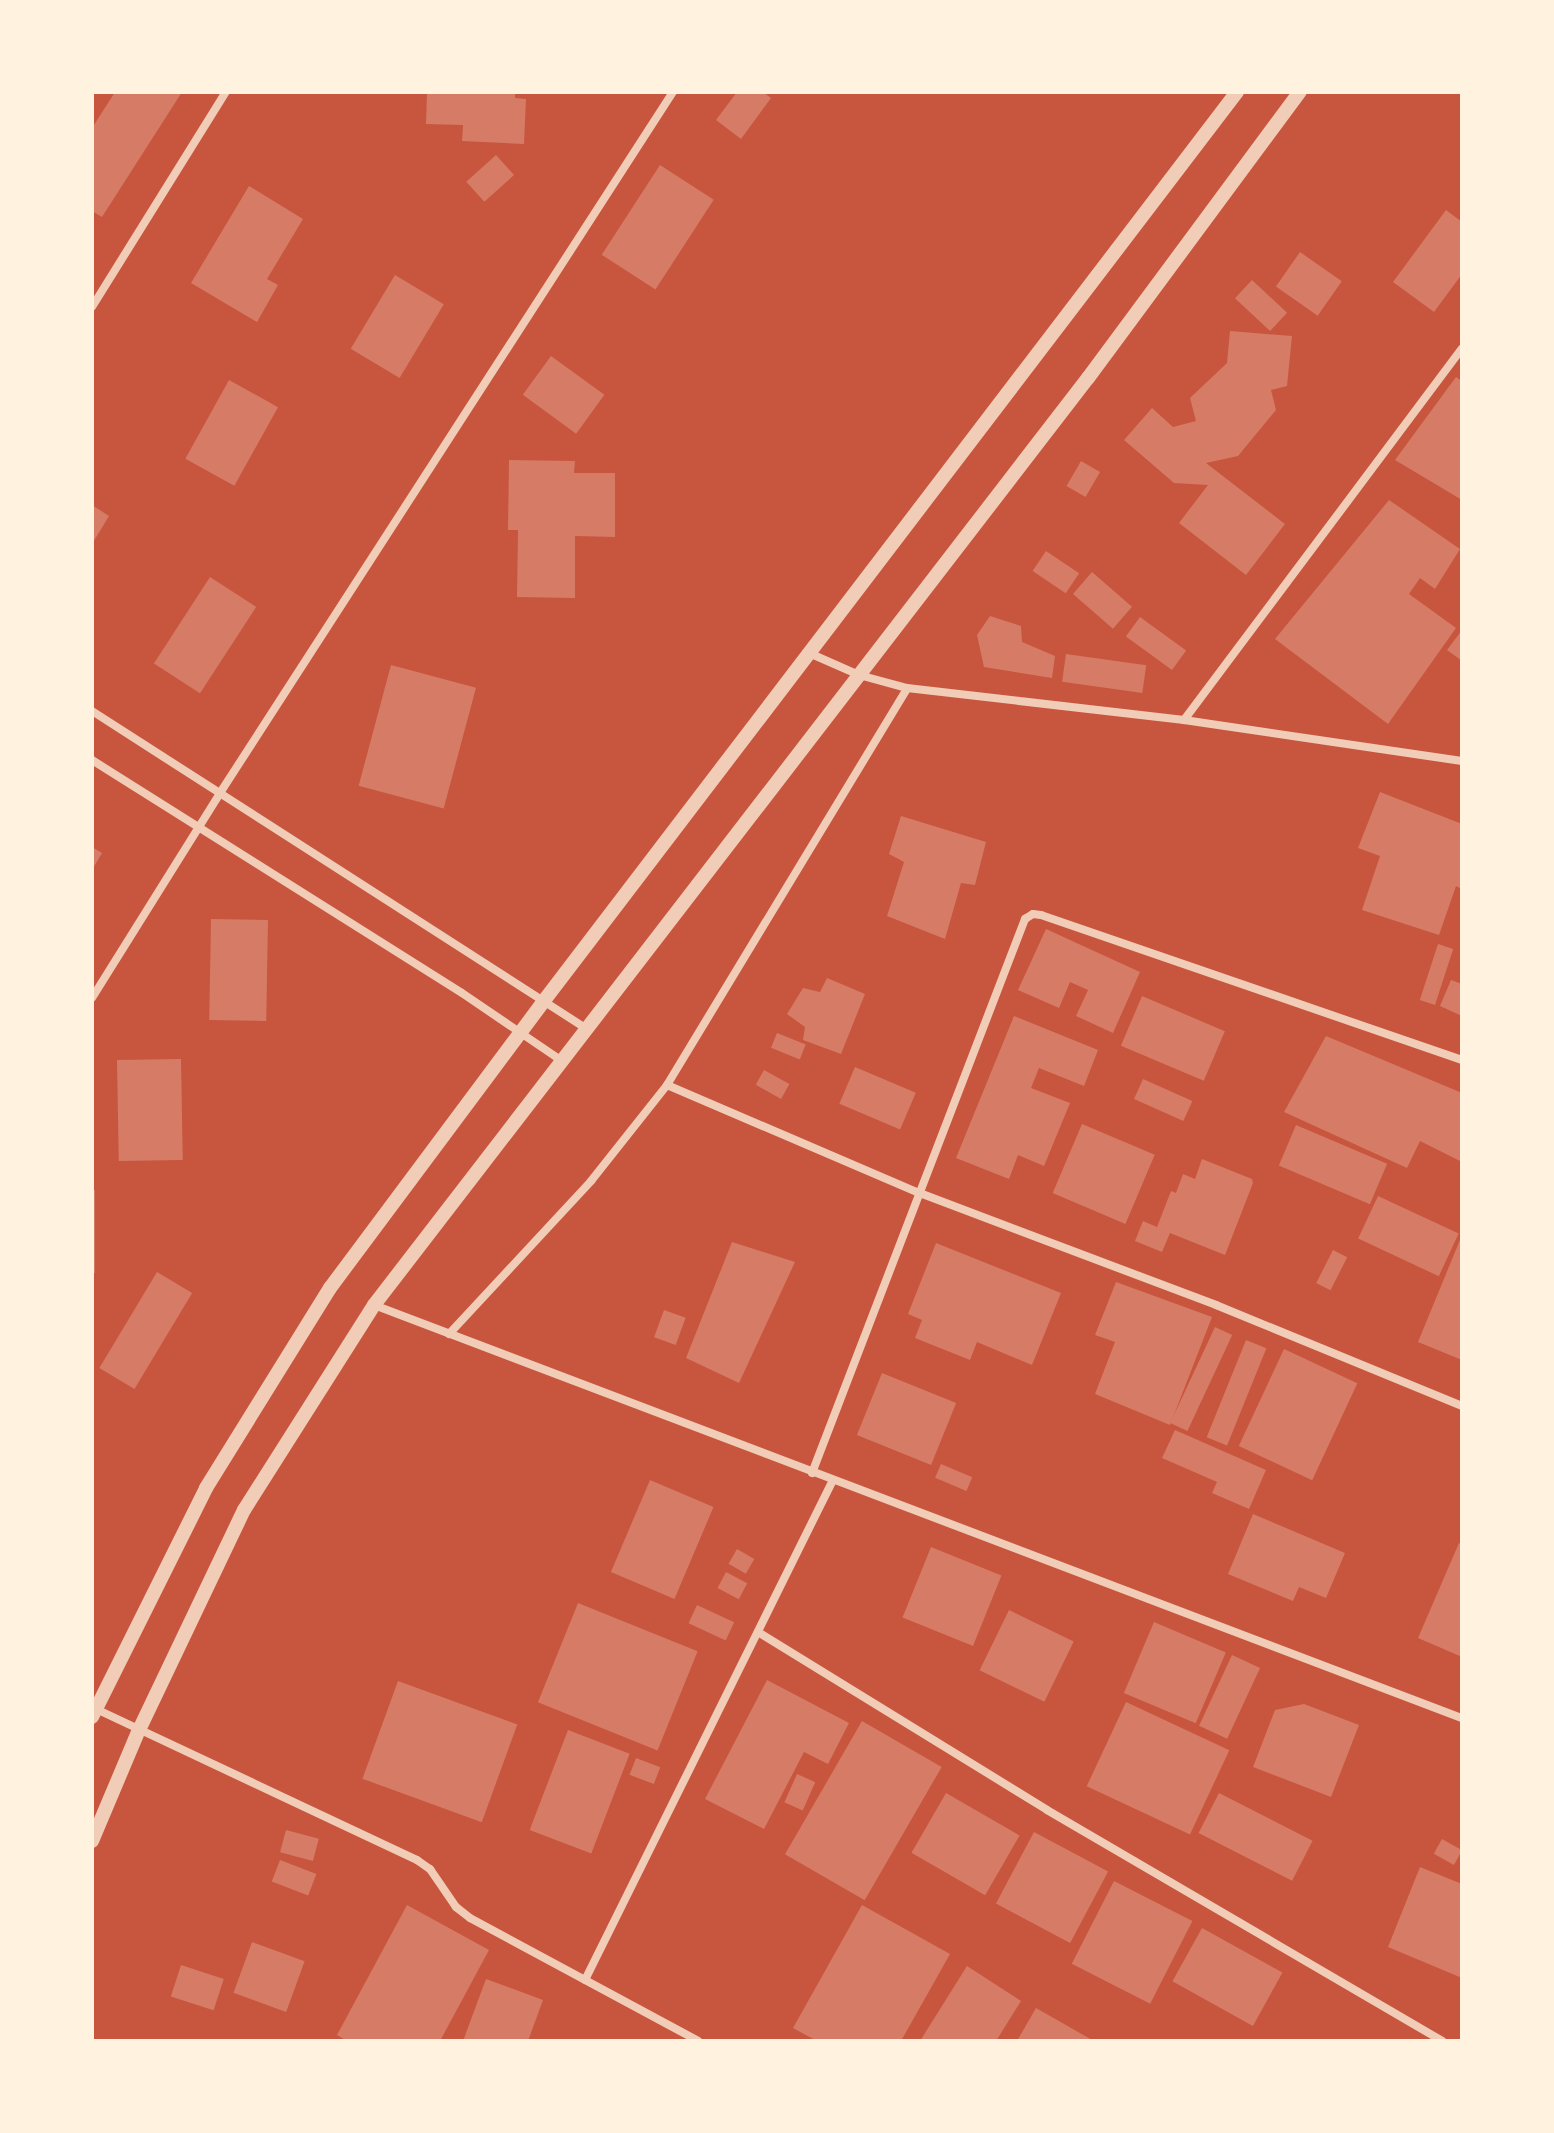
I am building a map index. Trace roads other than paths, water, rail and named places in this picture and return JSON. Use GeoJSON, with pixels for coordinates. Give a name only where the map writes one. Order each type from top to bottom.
{"type":"FeatureCollection","features":[{"type":"Feature","properties":{"kind":"street"},"geometry":{"type":"LineString","coordinates":[[92,307],[226,92]]}},
{"type":"Feature","properties":{"kind":"street"},"geometry":{"type":"LineString","coordinates":[[92,998],[220,793],[673,92]]}},
{"type":"Feature","properties":{"kind":"street"},"geometry":{"type":"LineString","coordinates":[[698,2041],[470,1918],[456,1907],[430,1869],[417,1860],[139,1730],[94,1713],[206,1488],[330,1288],[543,1002],[1237,92]]}},
{"type":"Feature","properties":{"kind":"street"},"geometry":{"type":"LineString","coordinates":[[92,1841],[139,1730],[244,1510],[374,1305],[1088,378],[1300,92]]}},
{"type":"Feature","properties":{"kind":"street"},"geometry":{"type":"LineString","coordinates":[[1184,720],[1462,348]]}},
{"type":"Feature","properties":{"kind":"street"},"geometry":{"type":"LineString","coordinates":[[809,653],[859,675],[907,688],[1184,720],[1462,761]]}},
{"type":"Feature","properties":{"kind":"street"},"geometry":{"type":"LineString","coordinates":[[449,1334],[591,1181],[667,1085],[907,688]]}},
{"type":"Feature","properties":{"kind":"street"},"geometry":{"type":"LineString","coordinates":[[92,711],[587,1029]]}},
{"type":"Feature","properties":{"kind":"street"},"geometry":{"type":"LineString","coordinates":[[92,760],[521,1033],[567,1056]]}},
{"type":"Feature","properties":{"kind":"street"},"geometry":{"type":"LineString","coordinates":[[812,1473],[917,1192],[1025,919],[1033,914],[1462,1060]]}},
{"type":"Feature","properties":{"kind":"street"},"geometry":{"type":"LineString","coordinates":[[667,1085],[917,1192],[1216,1305],[1462,1406]]}},
{"type":"Feature","properties":{"kind":"street"},"geometry":{"type":"LineString","coordinates":[[374,1305],[1462,1718]]}},
{"type":"Feature","properties":{"kind":"street"},"geometry":{"type":"LineString","coordinates":[[585,1980],[833,1480]]}},
{"type":"Feature","properties":{"kind":"street"},"geometry":{"type":"LineString","coordinates":[[758,1632],[1047,1810],[1442,2041]]}},
{"type":"Feature","properties":{"kind":"street"},"geometry":{"type":"LineString","coordinates":[[673,2041],[678,2031]]}}]}
